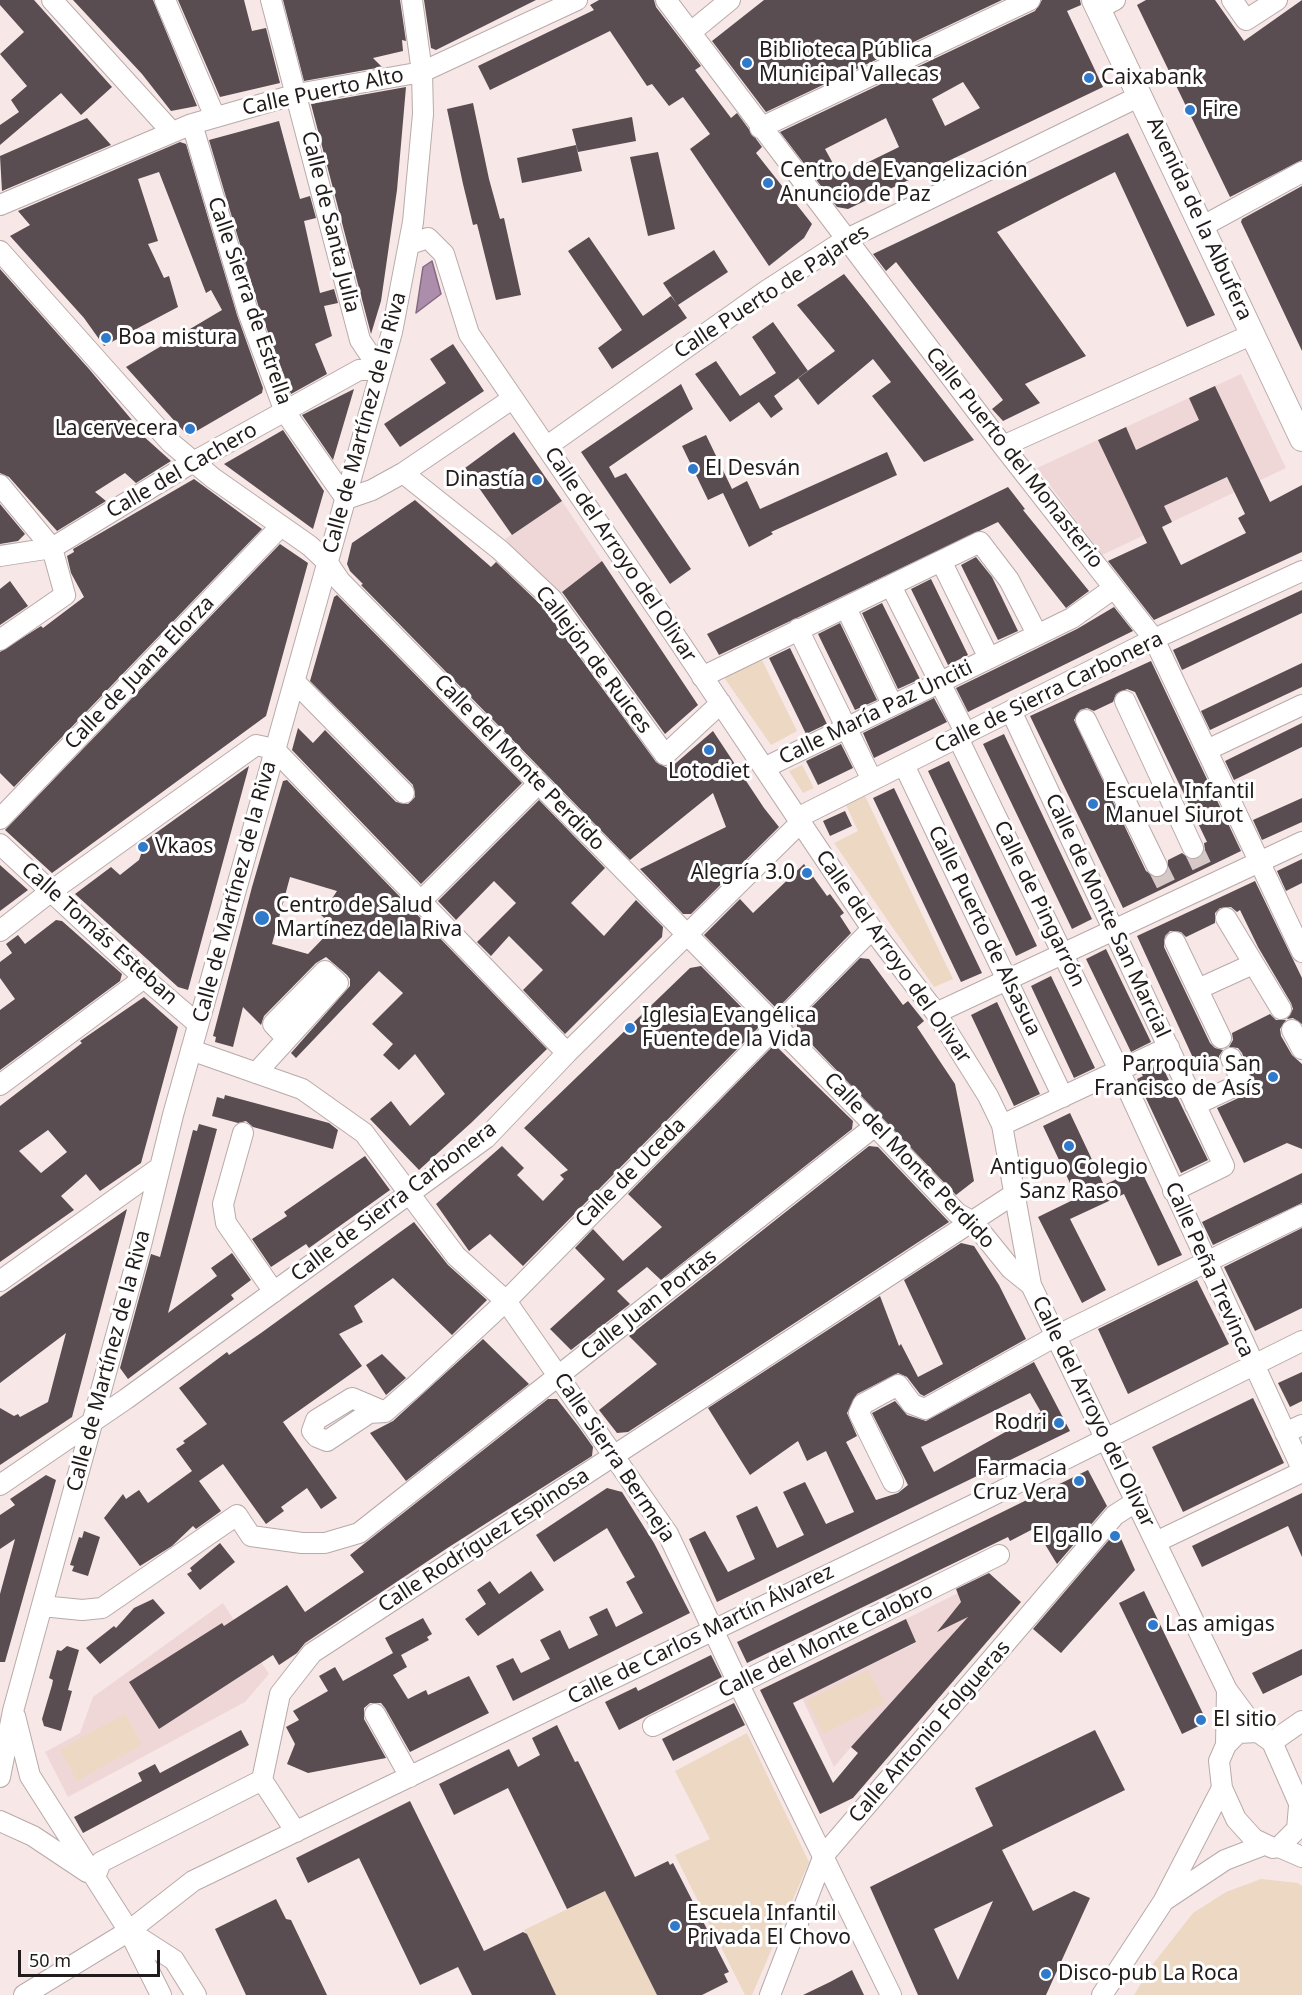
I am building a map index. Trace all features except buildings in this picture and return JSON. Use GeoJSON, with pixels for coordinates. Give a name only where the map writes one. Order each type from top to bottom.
{"type":"FeatureCollection","features":[{"type":"Feature","properties":{"kind":"main road","name":"Avenida de la Albufera"},"geometry":{"type":"LineString","coordinates":[[1102,3],[1140,96],[1253,334],[1294,401],[1302,439]]}},
{"type":"Feature","properties":{"kind":"street"},"geometry":{"type":"LineString","coordinates":[[52,0],[171,131]]}},
{"type":"Feature","properties":{"kind":"street"},"geometry":{"type":"LineString","coordinates":[[165,0],[215,117]]}},
{"type":"Feature","properties":{"kind":"street","name":"Calle de Santa Julia"},"geometry":{"type":"LineString","coordinates":[[271,0],[360,340],[380,370]]}},
{"type":"Feature","properties":{"kind":"street","name":"Calle de Martínez de la Riva"},"geometry":{"type":"LineString","coordinates":[[0,1777],[13,1711],[198,1024],[392,332],[410,244],[423,123],[422,72],[412,0]]}},
{"type":"Feature","properties":{"kind":"street","name":"Calle Puerto Alto"},"geometry":{"type":"LineString","coordinates":[[0,205],[192,124],[297,94],[422,72],[575,0]]}},
{"type":"Feature","properties":{"kind":"street","name":"Calle Puerto del Monasterio"},"geometry":{"type":"LineString","coordinates":[[666,0],[845,240],[1155,639],[1259,861],[1294,915],[1302,952]]}},
{"type":"Feature","properties":{"kind":"street"},"geometry":{"type":"LineString","coordinates":[[691,32],[730,0]]}},
{"type":"Feature","properties":{"kind":"street"},"geometry":{"type":"LineString","coordinates":[[760,128],[1030,0]]}},
{"type":"Feature","properties":{"kind":"street"},"geometry":{"type":"LineString","coordinates":[[1232,0],[1246,20],[1277,0]]}},
{"type":"Feature","properties":{"kind":"street","name":"Calle Puerto de Pajares"},"geometry":{"type":"LineString","coordinates":[[546,447],[766,291],[845,240],[1140,96]]}},
{"type":"Feature","properties":{"kind":"street","name":"Calle Sierra de Estrella"},"geometry":{"type":"LineString","coordinates":[[192,124],[248,312],[285,412],[346,499]]}},
{"type":"Feature","properties":{"kind":"street"},"geometry":{"type":"LineString","coordinates":[[1203,226],[1302,172]]}},
{"type":"Feature","properties":{"kind":"street","name":"Calle del Arroyo del Olivar"},"geometry":{"type":"LineString","coordinates":[[410,244],[428,238],[444,254],[469,334],[872,929],[936,1013],[988,1096],[1002,1125],[1031,1285],[1227,1690],[1265,1737],[1301,1808]]}},
{"type":"Feature","properties":{"kind":"street","name":"Calle del Monte Perdido"},"geometry":{"type":"LineString","coordinates":[[0,250],[171,443],[279,527],[310,546],[328,563],[340,580],[777,1025],[957,1213],[973,1222],[1011,1269],[1031,1285]]}},
{"type":"Feature","properties":{"kind":"street"},"geometry":{"type":"LineString","coordinates":[[1003,446],[1253,334]]}},
{"type":"Feature","properties":{"kind":"street","name":"Calle del Cachero"},"geometry":{"type":"LineString","coordinates":[[52,548],[193,462],[359,370],[380,370]]}},
{"type":"Feature","properties":{"kind":"street"},"geometry":{"type":"LineString","coordinates":[[346,499],[372,490],[403,473],[512,399]]}},
{"type":"Feature","properties":{"kind":"street","name":"Callejón de Ruices"},"geometry":{"type":"LineString","coordinates":[[403,473],[500,550],[552,599],[665,755],[721,704]]}},
{"type":"Feature","properties":{"kind":"street"},"geometry":{"type":"LineString","coordinates":[[0,485],[52,548],[65,596],[0,640]]}},
{"type":"Feature","properties":{"kind":"street","name":"Calle de Juana Elorza"},"geometry":{"type":"LineString","coordinates":[[0,819],[279,527]]}},
{"type":"Feature","properties":{"kind":"street"},"geometry":{"type":"LineString","coordinates":[[702,677],[798,629],[942,563],[980,542],[1009,580],[1037,634]]}},
{"type":"Feature","properties":{"kind":"street"},"geometry":{"type":"LineString","coordinates":[[0,556],[52,548]]}},
{"type":"Feature","properties":{"kind":"street","name":"Calle María Paz Unciti"},"geometry":{"type":"LineString","coordinates":[[942,563],[989,658]]}},
{"type":"Feature","properties":{"kind":"street","name":"Calle de Sierra Carbonera"},"geometry":{"type":"LineString","coordinates":[[0,1485],[92,1423],[486,1138],[567,1053],[799,820],[872,780],[1012,713],[1155,639],[1302,572]]}},
{"type":"Feature","properties":{"kind":"street","name":"Calle de Pingarrón"},"geometry":{"type":"LineString","coordinates":[[891,586],[1119,1070]]}},
{"type":"Feature","properties":{"kind":"street","name":"Calle María Paz Unciti"},"geometry":{"type":"LineString","coordinates":[[764,768],[846,726],[1072,618],[1114,588]]}},
{"type":"Feature","properties":{"kind":"street"},"geometry":{"type":"LineString","coordinates":[[846,608],[892,704]]}},
{"type":"Feature","properties":{"kind":"street"},"geometry":{"type":"LineString","coordinates":[[798,629],[872,780]]}},
{"type":"Feature","properties":{"kind":"street"},"geometry":{"type":"LineString","coordinates":[[295,682],[404,793]]}},
{"type":"Feature","properties":{"kind":"street"},"geometry":{"type":"LineString","coordinates":[[1125,701],[1193,848]]}},
{"type":"Feature","properties":{"kind":"street"},"geometry":{"type":"LineString","coordinates":[[1207,750],[1302,705]]}},
{"type":"Feature","properties":{"kind":"street","name":"Calle de Monte San Marcial"},"geometry":{"type":"LineString","coordinates":[[1012,713],[1224,1166],[1173,1191]]}},
{"type":"Feature","properties":{"kind":"street"},"geometry":{"type":"LineString","coordinates":[[1086,720],[1157,866]]}},
{"type":"Feature","properties":{"kind":"street"},"geometry":{"type":"LineString","coordinates":[[0,931],[50,892],[256,746],[274,749],[567,1053]]}},
{"type":"Feature","properties":{"kind":"street","name":"Calle Puerto de Alsasua"},"geometry":{"type":"LineString","coordinates":[[904,765],[1063,1097]]}},
{"type":"Feature","properties":{"kind":"street"},"geometry":{"type":"LineString","coordinates":[[421,900],[539,783]]}},
{"type":"Feature","properties":{"kind":"street"},"geometry":{"type":"LineString","coordinates":[[936,1013],[1113,930],[1170,893],[1207,877],[1259,861],[1302,842]]}},
{"type":"Feature","properties":{"kind":"street","name":"Calle Tomás Esteban"},"geometry":{"type":"LineString","coordinates":[[0,844],[144,978],[198,1024]]}},
{"type":"Feature","properties":{"kind":"street"},"geometry":{"type":"LineString","coordinates":[[1226,918],[1281,1009]]}},
{"type":"Feature","properties":{"kind":"street","name":"Calle de Uceda"},"geometry":{"type":"LineString","coordinates":[[385,1413],[506,1301],[872,929]]}},
{"type":"Feature","properties":{"kind":"street"},"geometry":{"type":"LineString","coordinates":[[1175,942],[1221,1038]]}},
{"type":"Feature","properties":{"kind":"street"},"geometry":{"type":"LineString","coordinates":[[1198,989],[1253,964]]}},
{"type":"Feature","properties":{"kind":"street"},"geometry":{"type":"LineString","coordinates":[[0,1085],[144,978]]}},
{"type":"Feature","properties":{"kind":"street"},"geometry":{"type":"LineString","coordinates":[[1292,1030],[1302,1048]]}},
{"type":"Feature","properties":{"kind":"street"},"geometry":{"type":"LineString","coordinates":[[256,1073],[287,1039]]}},
{"type":"Feature","properties":{"kind":"street"},"geometry":{"type":"LineString","coordinates":[[1002,1125],[1170,1047]]}},
{"type":"Feature","properties":{"kind":"street","name":"Calle Sierra Bermeja"},"geometry":{"type":"LineString","coordinates":[[191,1050],[302,1089],[364,1134],[456,1256],[506,1301],[616,1456],[668,1534],[738,1685],[824,1855],[891,1995]]}},
{"type":"Feature","properties":{"kind":"street"},"geometry":{"type":"LineString","coordinates":[[1195,1105],[1242,1083],[1231,1058]]}},
{"type":"Feature","properties":{"kind":"street","name":"Calle Peña Trevinca"},"geometry":{"type":"LineString","coordinates":[[1119,1070],[1253,1366],[1293,1429],[1302,1471]]}},
{"type":"Feature","properties":{"kind":"street","name":"Calle Juan Portas"},"geometry":{"type":"LineString","coordinates":[[42,1606],[82,1610],[102,1608],[237,1515],[250,1536],[302,1544],[325,1543],[359,1533],[875,1126]]}},
{"type":"Feature","properties":{"kind":"street"},"geometry":{"type":"LineString","coordinates":[[243,1133],[223,1204],[226,1223],[274,1292]]}},
{"type":"Feature","properties":{"kind":"street"},"geometry":{"type":"LineString","coordinates":[[0,1281],[159,1168]]}},
{"type":"Feature","properties":{"kind":"street","name":"Calle Rodríguez Espinosa"},"geometry":{"type":"LineString","coordinates":[[262,1780],[280,1694],[312,1653],[1014,1194]]}},
{"type":"Feature","properties":{"kind":"street"},"geometry":{"type":"LineString","coordinates":[[893,1482],[859,1413],[863,1404],[898,1385],[912,1404],[925,1409],[1056,1336],[1302,1215]]}},
{"type":"Feature","properties":{"kind":"street","name":"Calle de Carlos Martín Álvarez"},"geometry":{"type":"LineString","coordinates":[[24,1995],[129,1931],[193,1881],[410,1778],[1302,1341]]}},
{"type":"Feature","properties":{"kind":"street"},"geometry":{"type":"LineString","coordinates":[[1156,1542],[1302,1471]]}},
{"type":"Feature","properties":{"kind":"street","name":"Calle Antonio Folgueras"},"geometry":{"type":"LineString","coordinates":[[770,1995],[824,1855],[1115,1515],[1137,1501]]}},
{"type":"Feature","properties":{"kind":"street","name":"Calle del Monte Calobro"},"geometry":{"type":"LineString","coordinates":[[653,1725],[999,1555]]}},
{"type":"Feature","properties":{"kind":"street","name":"Calle del Arroyo del Olivar"},"geometry":{"type":"LineString","coordinates":[[1222,1788],[1219,1761],[1226,1745],[1227,1690]]}},
{"type":"Feature","properties":{"kind":"street"},"geometry":{"type":"LineString","coordinates":[[13,1711],[30,1776],[129,1931],[161,1995]]}},
{"type":"Feature","properties":{"kind":"street"},"geometry":{"type":"LineString","coordinates":[[375,1714],[410,1778]]}},
{"type":"Feature","properties":{"kind":"street"},"geometry":{"type":"LineString","coordinates":[[1226,1745],[1238,1733],[1265,1737],[1302,1721]]}},
{"type":"Feature","properties":{"kind":"street"},"geometry":{"type":"LineString","coordinates":[[95,1877],[100,1862],[262,1780],[296,1832]]}},
{"type":"Feature","properties":{"kind":"street"},"geometry":{"type":"LineString","coordinates":[[1222,1788],[1236,1819],[1254,1839],[1302,1857]]}},
{"type":"Feature","properties":{"kind":"street"},"geometry":{"type":"LineString","coordinates":[[1102,1995],[1163,1902],[1222,1788]]}},
{"type":"Feature","properties":{"kind":"street"},"geometry":{"type":"LineString","coordinates":[[1163,1902],[1225,1860],[1272,1846],[1297,1829],[1301,1808]]}},
{"type":"Feature","properties":{"kind":"street"},"geometry":{"type":"LineString","coordinates":[[0,1821],[33,1836],[95,1877]]}},
{"type":"Feature","properties":{"kind":"street"},"geometry":{"type":"LineString","coordinates":[[129,1931],[174,1960],[196,1995]]}},
{"type":"Feature","properties":{"kind":"shaded area"},"geometry":{"type":"Polygon","coordinates":[[[432,261],[441,294],[416,313],[423,267],[432,261]]]}},
{"type":"Feature","properties":{"kind":"shaded area"},"geometry":{"type":"Polygon","coordinates":[[[1241,374],[1286,468],[1102,555],[1037,468],[1241,374]]]}},
{"type":"Feature","properties":{"kind":"shaded area"},"geometry":{"type":"Polygon","coordinates":[[[562,501],[602,561],[557,596],[505,539],[562,501]]]}},
{"type":"Feature","properties":{"kind":"shaded area"},"geometry":{"type":"Polygon","coordinates":[[[760,656],[797,731],[771,745],[723,676],[760,656]]]}},
{"type":"Feature","properties":{"kind":"shaded area"},"geometry":{"type":"Polygon","coordinates":[[[802,765],[814,788],[803,793],[789,771],[802,765]]]}},
{"type":"Feature","properties":{"kind":"shaded area"},"geometry":{"type":"Polygon","coordinates":[[[865,796],[953,979],[934,987],[834,843],[858,831],[846,805],[865,796]]]}},
{"type":"Feature","properties":{"kind":"shaded area"},"geometry":{"type":"Polygon","coordinates":[[[958,1593],[969,1598],[1001,1625],[877,1769],[851,1747],[834,1767],[802,1698],[916,1643],[906,1619],[958,1593]]]}},
{"type":"Feature","properties":{"kind":"shaded area"},"geometry":{"type":"Polygon","coordinates":[[[223,1603],[269,1674],[245,1702],[68,1797],[45,1752],[80,1733],[93,1697],[223,1603]]]}},
{"type":"Feature","properties":{"kind":"shaded area"},"geometry":{"type":"Polygon","coordinates":[[[868,1670],[885,1703],[823,1734],[807,1700],[868,1670]]]}},
{"type":"Feature","properties":{"kind":"shaded area"},"geometry":{"type":"Polygon","coordinates":[[[125,1714],[142,1745],[77,1781],[60,1749],[125,1714]]]}},
{"type":"Feature","properties":{"kind":"shaded area"},"geometry":{"type":"Polygon","coordinates":[[[747,1733],[809,1862],[752,1995],[745,1995],[675,1855],[710,1839],[675,1771],[747,1733]]]}},
{"type":"Feature","properties":{"kind":"shaded area"},"geometry":{"type":"Polygon","coordinates":[[[1261,1879],[1298,1883],[1302,1886],[1302,1995],[1134,1995],[1153,1964],[1193,1913],[1226,1892],[1261,1879]]]}},
{"type":"Feature","properties":{"kind":"shaded area"},"geometry":{"type":"Polygon","coordinates":[[[605,1891],[657,1995],[556,1995],[524,1930],[605,1891]]]}},
{"type":"Feature","properties":{"kind":"tunnel"},"geometry":{"type":"LineString","coordinates":[[1193,848],[1203,869]]}},
{"type":"Feature","properties":{"kind":"tunnel"},"geometry":{"type":"LineString","coordinates":[[1157,866],[1167,886]]}},
{"type":"Feature","properties":{"kind":"place","name":"Biblioteca Pública Municipal Vallecas"},"geometry":{"type":"Point","coordinates":[747,63]}},
{"type":"Feature","properties":{"kind":"place","name":"Caixabank"},"geometry":{"type":"Point","coordinates":[1089,78]}},
{"type":"Feature","properties":{"kind":"place","name":"Fire"},"geometry":{"type":"Point","coordinates":[1190,110]}},
{"type":"Feature","properties":{"kind":"place","name":"Centro de Evangelización Anuncio de Paz"},"geometry":{"type":"Point","coordinates":[768,183]}},
{"type":"Feature","properties":{"kind":"place","name":"Boa mistura"},"geometry":{"type":"Point","coordinates":[106,338]}},
{"type":"Feature","properties":{"kind":"place","name":"La cervecera"},"geometry":{"type":"Point","coordinates":[190,429]}},
{"type":"Feature","properties":{"kind":"place","name":"El Desván"},"geometry":{"type":"Point","coordinates":[693,469]}},
{"type":"Feature","properties":{"kind":"place","name":"Dinastía"},"geometry":{"type":"Point","coordinates":[537,480]}},
{"type":"Feature","properties":{"kind":"place","name":"Lotodiet"},"geometry":{"type":"Point","coordinates":[709,750]}},
{"type":"Feature","properties":{"kind":"place","name":"Escuela Infantil Manuel Siurot"},"geometry":{"type":"Point","coordinates":[1093,804]}},
{"type":"Feature","properties":{"kind":"place","name":"Vkaos"},"geometry":{"type":"Point","coordinates":[143,847]}},
{"type":"Feature","properties":{"kind":"place","name":"Alegría 3.0"},"geometry":{"type":"Point","coordinates":[807,873]}},
{"type":"Feature","properties":{"kind":"place","name":"Centro de Salud Martínez de la Riva"},"geometry":{"type":"Point","coordinates":[262,918]}},
{"type":"Feature","properties":{"kind":"place","name":"Iglesia Evangélica Fuente de la Vida"},"geometry":{"type":"Point","coordinates":[630,1028]}},
{"type":"Feature","properties":{"kind":"place","name":"Parroquia San Francisco de Asís"},"geometry":{"type":"Point","coordinates":[1273,1077]}},
{"type":"Feature","properties":{"kind":"place","name":"Antiguo Colegio Sanz Raso"},"geometry":{"type":"Point","coordinates":[1069,1146]}},
{"type":"Feature","properties":{"kind":"place","name":"Rodri"},"geometry":{"type":"Point","coordinates":[1059,1423]}},
{"type":"Feature","properties":{"kind":"place","name":"Farmacia Cruz Vera"},"geometry":{"type":"Point","coordinates":[1079,1481]}},
{"type":"Feature","properties":{"kind":"place","name":"El gallo"},"geometry":{"type":"Point","coordinates":[1115,1536]}},
{"type":"Feature","properties":{"kind":"place","name":"Las amigas"},"geometry":{"type":"Point","coordinates":[1153,1625]}},
{"type":"Feature","properties":{"kind":"place","name":"El sitio"},"geometry":{"type":"Point","coordinates":[1201,1720]}},
{"type":"Feature","properties":{"kind":"place","name":"Escuela Infantil Privada El Chovo"},"geometry":{"type":"Point","coordinates":[675,1926]}},
{"type":"Feature","properties":{"kind":"place","name":"Disco-pub La Roca"},"geometry":{"type":"Point","coordinates":[1046,1974]}}]}
